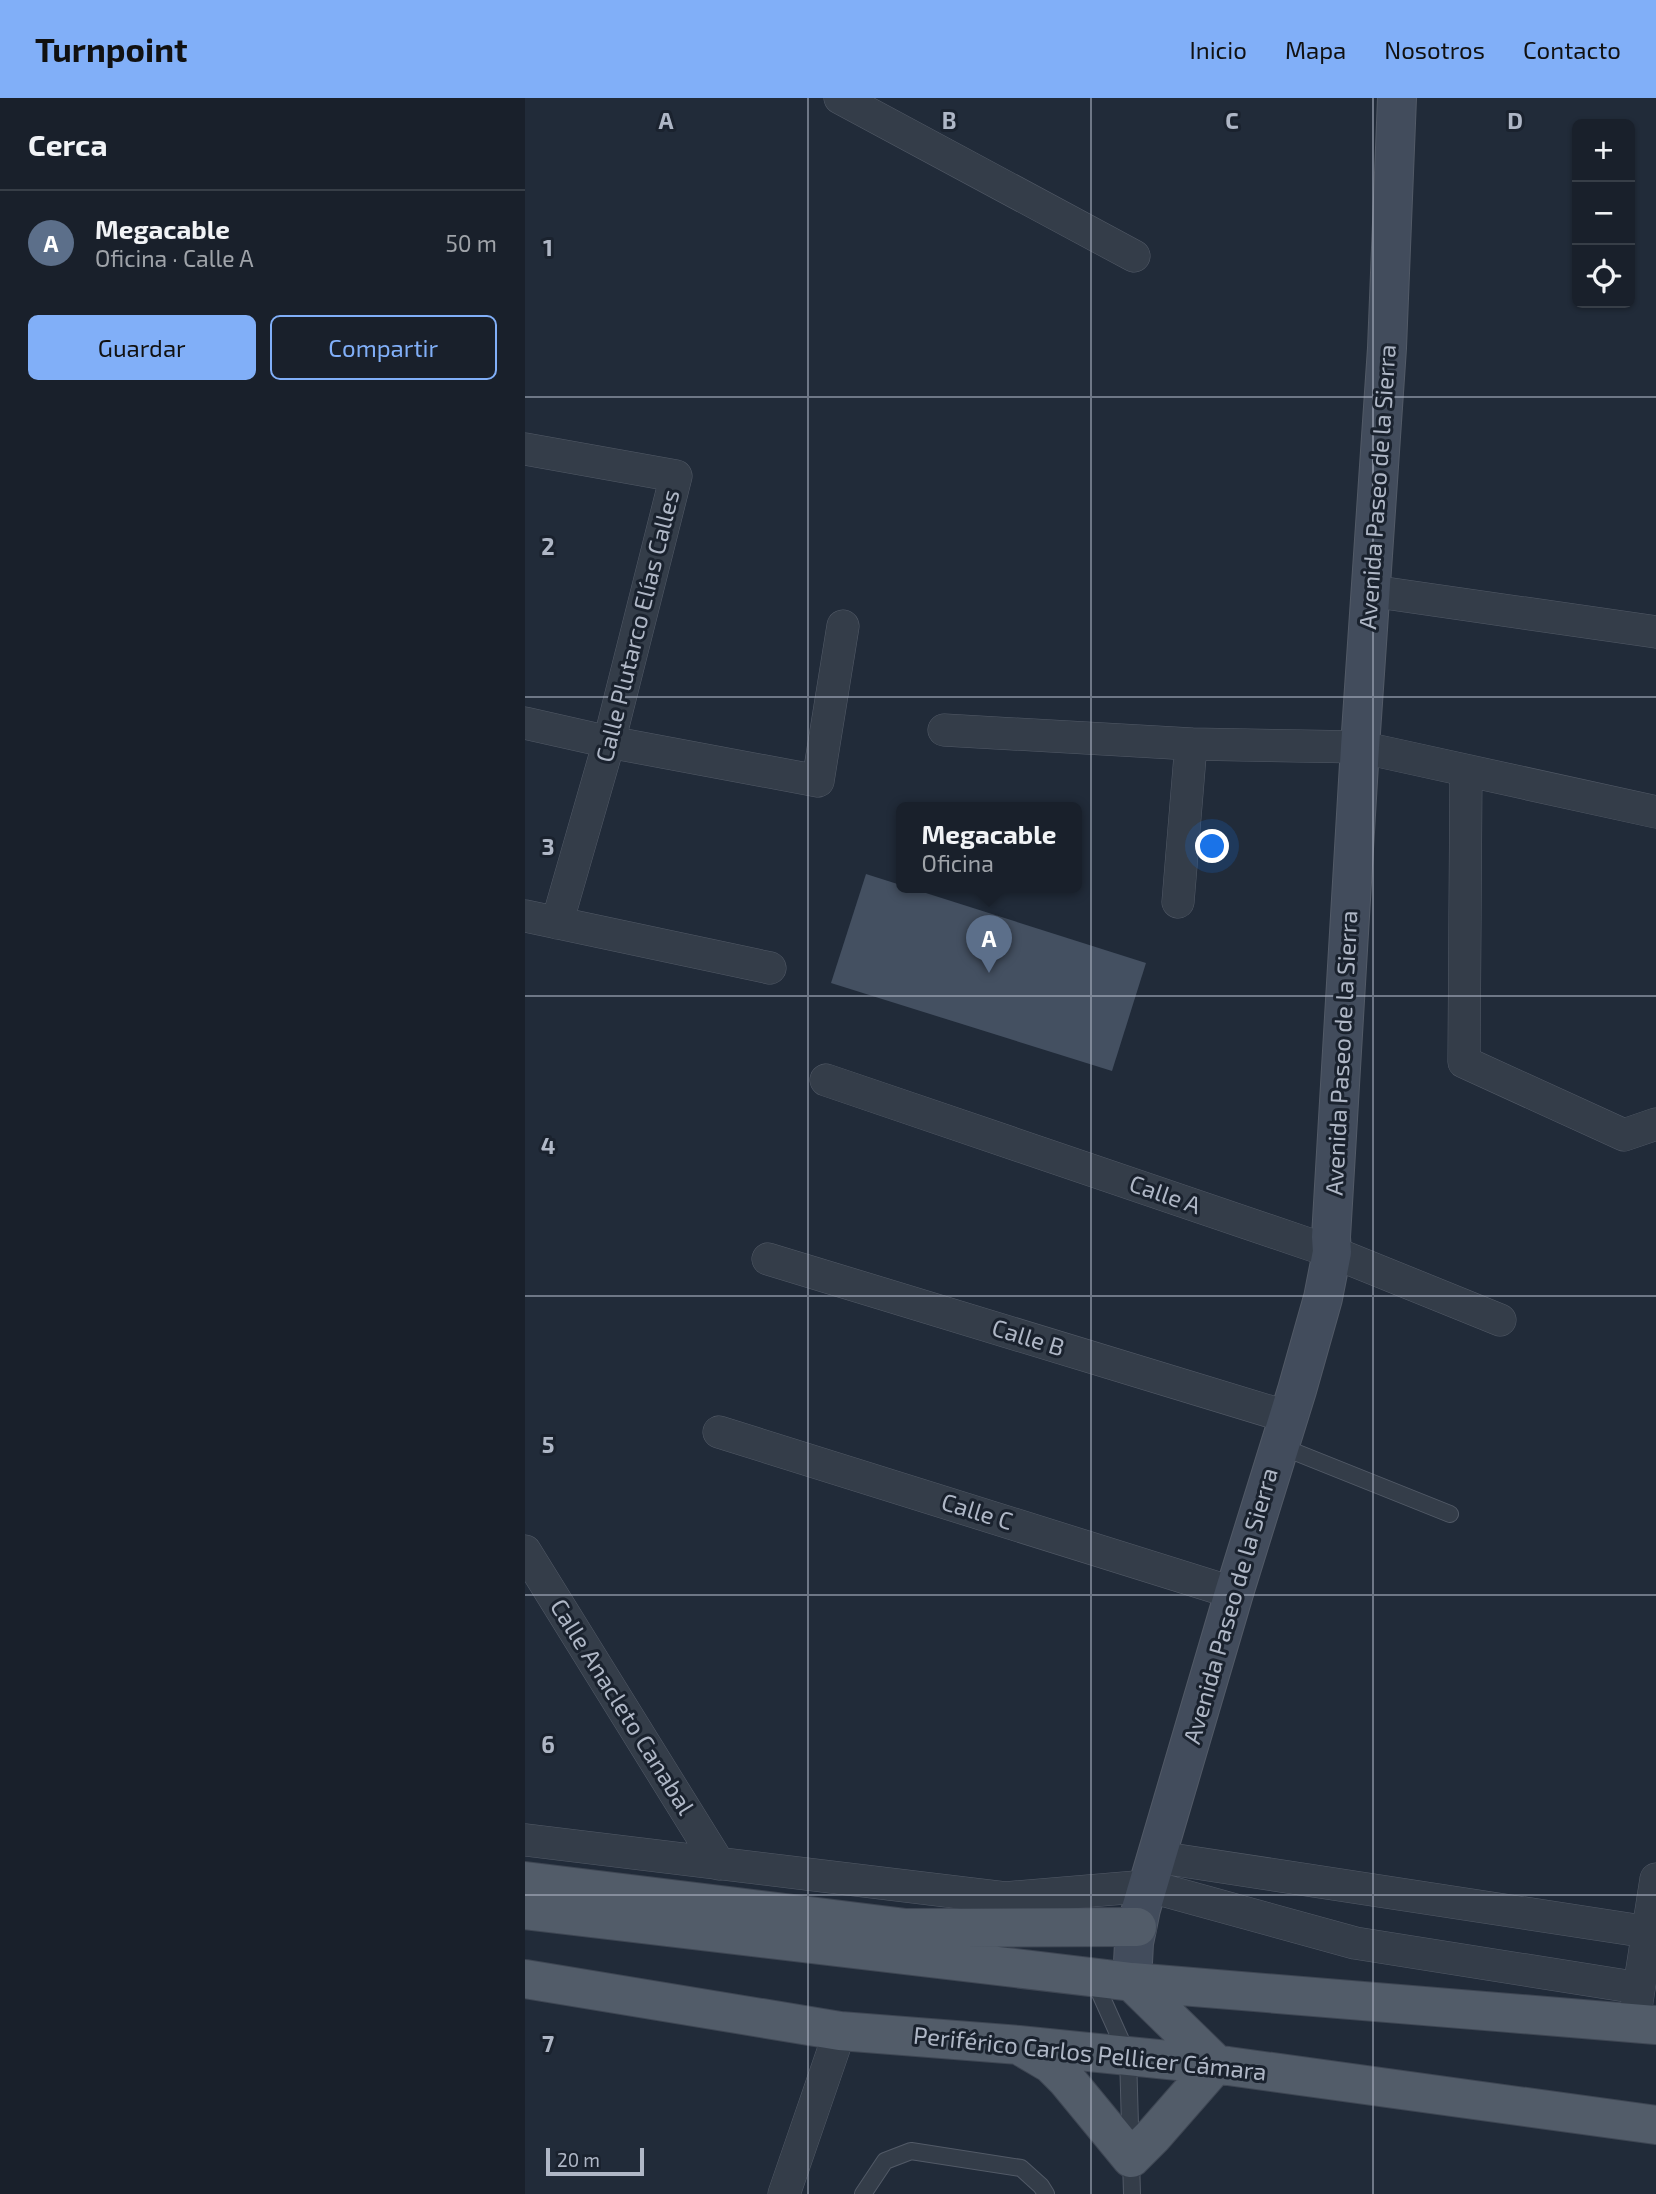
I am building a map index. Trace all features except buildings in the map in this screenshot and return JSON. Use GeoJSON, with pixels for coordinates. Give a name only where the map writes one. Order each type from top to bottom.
{"type":"FeatureCollection","features":[{"type":"Feature","properties":{"kind":"main road","name":"Avenida Paseo de la Sierra"},"geometry":{"type":"LineString","coordinates":[[1132,1982],[1137,1927],[1152,1871],[1322,1298],[1332,1252],[1360,747],[1387,348],[1397,98]]}},
{"type":"Feature","properties":{"kind":"main road"},"geometry":{"type":"LineString","coordinates":[[525,1881],[905,1928],[1137,1927]]}},
{"type":"Feature","properties":{"kind":"main road"},"geometry":{"type":"LineString","coordinates":[[525,1910],[1132,1982],[1643,2012]]}},
{"type":"Feature","properties":{"kind":"main road","name":"Periférico Carlos Pellicer Cámara"},"geometry":{"type":"LineString","coordinates":[[525,1979],[840,2031],[1216,2064],[1656,2125]]}},
{"type":"Feature","properties":{"kind":"main road"},"geometry":{"type":"LineString","coordinates":[[1019,2045],[1058,2071],[1131,2176],[1153,2136],[1216,2064],[1132,1982]]}},
{"type":"Feature","properties":{"kind":"street"},"geometry":{"type":"LineString","coordinates":[[840,98],[1134,256]]}},
{"type":"Feature","properties":{"kind":"street","name":"Calle Plutarco Elías Calles"},"geometry":{"type":"LineString","coordinates":[[525,449],[676,476],[609,742],[558,923]]}},
{"type":"Feature","properties":{"kind":"street"},"geometry":{"type":"LineString","coordinates":[[1371,591],[1656,632]]}},
{"type":"Feature","properties":{"kind":"street"},"geometry":{"type":"LineString","coordinates":[[525,723],[609,742],[818,781],[843,626]]}},
{"type":"Feature","properties":{"kind":"street"},"geometry":{"type":"LineString","coordinates":[[944,730],[1191,744],[1360,747],[1656,812]]}},
{"type":"Feature","properties":{"kind":"street"},"geometry":{"type":"LineString","coordinates":[[1178,902],[1191,744]]}},
{"type":"Feature","properties":{"kind":"street"},"geometry":{"type":"LineString","coordinates":[[1466,771],[1464,1062],[1624,1135],[1656,1124]]}},
{"type":"Feature","properties":{"kind":"street"},"geometry":{"type":"LineString","coordinates":[[525,916],[770,968]]}},
{"type":"Feature","properties":{"kind":"street","name":"Calle A"},"geometry":{"type":"LineString","coordinates":[[826,1080],[1332,1252],[1500,1320]]}},
{"type":"Feature","properties":{"kind":"street","name":"Calle B"},"geometry":{"type":"LineString","coordinates":[[768,1259],[1283,1431]]}},
{"type":"Feature","properties":{"kind":"street","name":"Calle C"},"geometry":{"type":"LineString","coordinates":[[719,1432],[1234,1593]]}},
{"type":"Feature","properties":{"kind":"street","name":"Calle Anacleto Canabal"},"geometry":{"type":"LineString","coordinates":[[525,1551],[719,1864]]}},
{"type":"Feature","properties":{"kind":"street"},"geometry":{"type":"LineString","coordinates":[[525,1840],[1005,1898],[1152,1871],[1648,1932]]}},
{"type":"Feature","properties":{"kind":"street"},"geometry":{"type":"LineString","coordinates":[[1152,1871],[1356,1943],[1643,2012],[1648,1932],[1656,1879]]}},
{"type":"Feature","properties":{"kind":"street"},"geometry":{"type":"LineString","coordinates":[[784,2194],[840,2031]]}},
{"type":"Feature","properties":{"kind":"lane"},"geometry":{"type":"LineString","coordinates":[[1283,1431],[1450,1514]]}},
{"type":"Feature","properties":{"kind":"lane"},"geometry":{"type":"LineString","coordinates":[[1092,1977],[1128,2056],[1131,2176]]}},
{"type":"Feature","properties":{"kind":"lane"},"geometry":{"type":"LineString","coordinates":[[863,2194],[885,2161],[911,2151],[1021,2168],[1046,2194]]}},
{"type":"Feature","properties":{"kind":"place","name":"Megacable"},"geometry":{"type":"Point","coordinates":[989,973]}}]}
